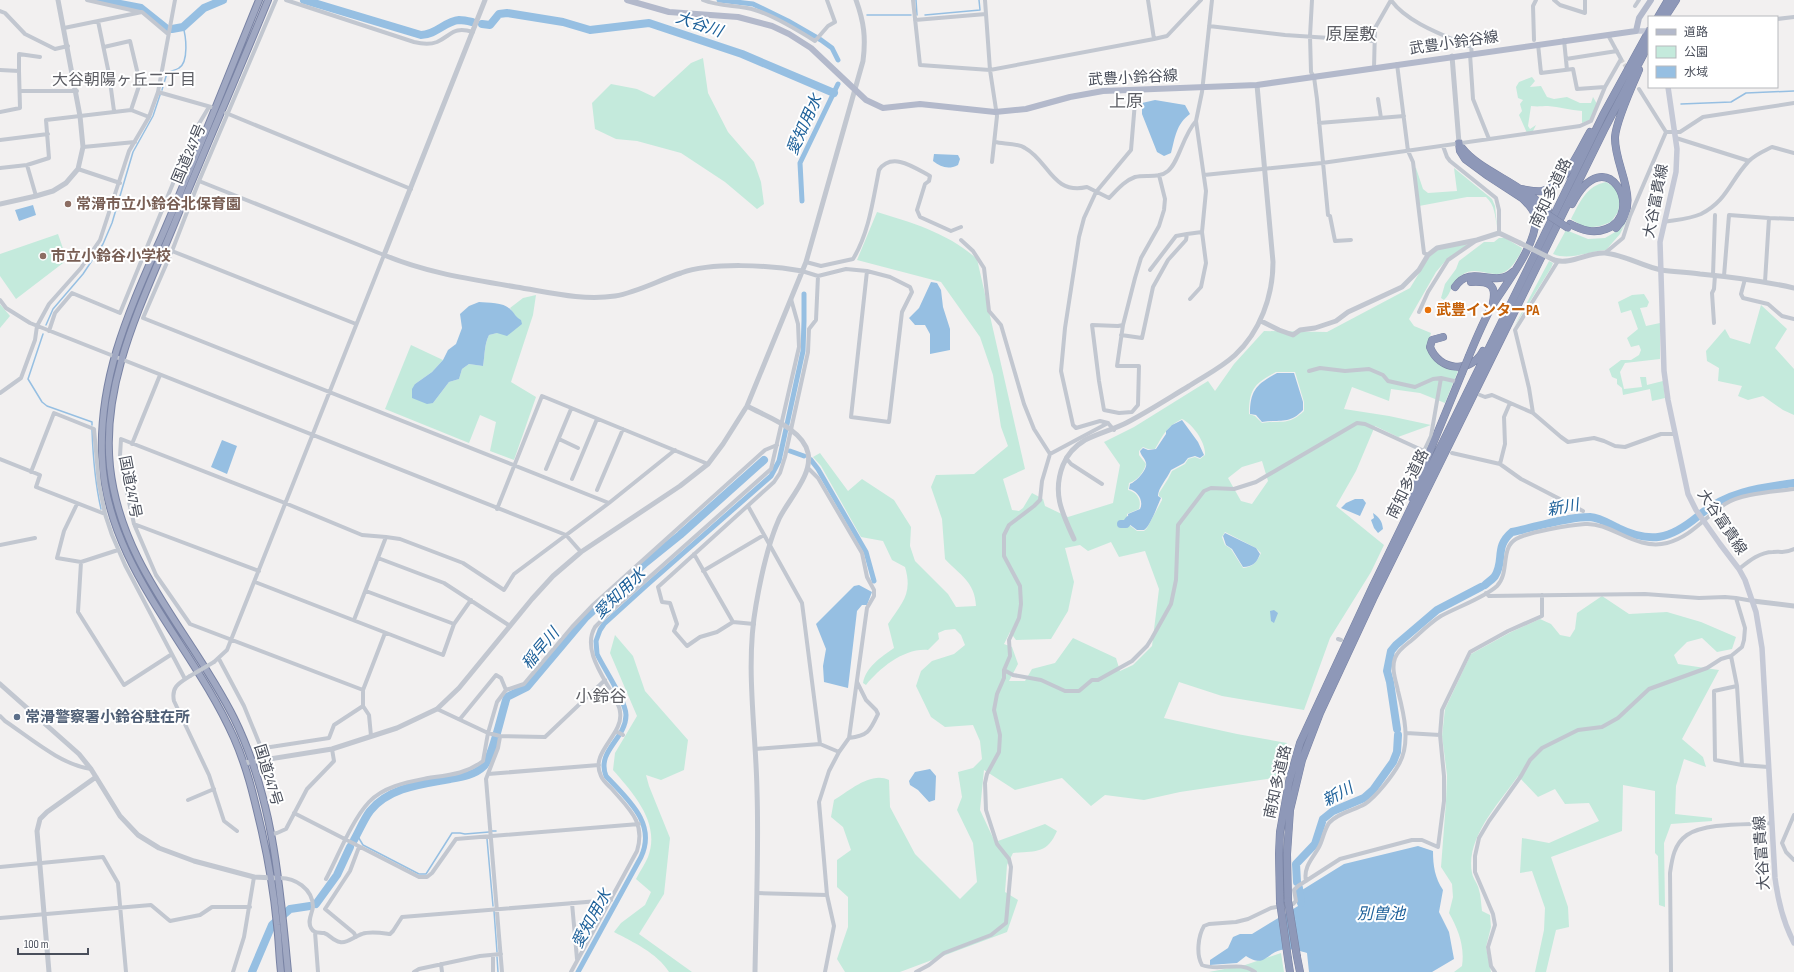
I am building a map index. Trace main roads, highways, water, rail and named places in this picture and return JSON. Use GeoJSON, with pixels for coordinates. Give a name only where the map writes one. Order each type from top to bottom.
{"type":"FeatureCollection","features":[{"type":"Feature","properties":{"kind":"highway","name":"国道247号"},"geometry":{"type":"LineString","coordinates":[[259,0],[212,107],[131,307],[114,357],[107,389],[103,417],[102,458],[107,496],[130,561],[214,698],[244,762],[256,803],[282,909],[288,972]]}},
{"type":"Feature","properties":{"kind":"highway","name":"国道247号"},"geometry":{"type":"LineString","coordinates":[[268,0],[224,112],[139,309],[121,359],[114,391],[109,447],[115,494],[122,524],[136,558],[220,693],[234,718],[252,761],[272,834],[276,917],[281,972]]}},
{"type":"Feature","properties":{"kind":"highway"},"geometry":{"type":"LineString","coordinates":[[1659,16],[1668,0]]}},
{"type":"Feature","properties":{"kind":"highway"},"geometry":{"type":"LineString","coordinates":[[1666,16],[1676,0]]}},
{"type":"Feature","properties":{"kind":"highway"},"geometry":{"type":"LineString","coordinates":[[1459,143],[1466,153],[1578,233],[1593,236],[1602,235],[1617,227],[1627,213],[1629,204],[1627,188],[1616,153],[1615,136],[1617,124],[1638,74],[1648,45]]}},
{"type":"Feature","properties":{"kind":"highway","name":"南知多道路"},"geometry":{"type":"LineString","coordinates":[[1290,972],[1279,854],[1283,808],[1294,763],[1315,709],[1603,115],[1632,61],[1648,45]]}},
{"type":"Feature","properties":{"kind":"highway","name":"南知多道路"},"geometry":{"type":"LineString","coordinates":[[1300,972],[1284,902],[1290,810],[1300,767],[1309,740],[1373,599],[1604,130],[1648,45]]}},
{"type":"Feature","properties":{"kind":"highway"},"geometry":{"type":"LineString","coordinates":[[1519,192],[1544,191],[1555,185],[1563,177],[1623,70],[1632,61]]}},
{"type":"Feature","properties":{"kind":"highway"},"geometry":{"type":"LineString","coordinates":[[1524,293],[1530,288],[1574,201],[1584,185],[1594,179],[1605,177],[1613,180],[1619,186],[1622,196],[1621,213],[1617,221],[1609,228],[1600,231],[1590,231],[1569,226]]}},
{"type":"Feature","properties":{"kind":"highway"},"geometry":{"type":"LineString","coordinates":[[1400,531],[1399,527],[1477,334],[1492,306],[1518,268],[1535,228],[1532,210],[1519,192]]}},
{"type":"Feature","properties":{"kind":"highway"},"geometry":{"type":"LineString","coordinates":[[1455,287],[1461,280],[1468,276],[1500,278],[1506,277],[1518,268]]}},
{"type":"Feature","properties":{"kind":"highway"},"geometry":{"type":"LineString","coordinates":[[1471,282],[1484,283],[1492,287],[1495,295],[1492,306]]}},
{"type":"Feature","properties":{"kind":"highway"},"geometry":{"type":"LineString","coordinates":[[1443,337],[1432,340],[1430,347],[1436,358],[1451,367],[1467,366],[1480,357],[1510,299],[1515,296]]}},
{"type":"Feature","properties":{"kind":"main road","name":"武豊小鈴谷線"},"geometry":{"type":"LineString","coordinates":[[628,0],[669,12],[738,17],[772,26],[789,34],[811,48],[866,100],[883,108],[920,104],[995,112],[1026,109],[1070,97],[1103,91],[1257,85],[1471,54],[1536,42],[1636,31]]}},
{"type":"Feature","properties":{"kind":"main road"},"geometry":{"type":"LineString","coordinates":[[1648,31],[1636,31],[1639,18],[1651,0]]}},
{"type":"Feature","properties":{"kind":"main road","name":"大谷富貴線"},"geometry":{"type":"LineString","coordinates":[[1668,88],[1676,136],[1676,172],[1660,242],[1664,372],[1688,494],[1704,521],[1739,569],[1753,601],[1762,648],[1768,767],[1777,895],[1785,924],[1794,943]]}},
{"type":"Feature","properties":{"kind":"water"},"geometry":{"type":"Polygon","coordinates":[[[1155,100],[1185,105],[1190,114],[1185,118],[1179,127],[1171,153],[1164,156],[1157,152],[1142,114],[1142,103],[1155,100]]]}},
{"type":"Feature","properties":{"kind":"water"},"geometry":{"type":"Polygon","coordinates":[[[934,154],[958,155],[960,159],[958,165],[945,167],[933,161],[934,154]]]}},
{"type":"Feature","properties":{"kind":"water"},"geometry":{"type":"Polygon","coordinates":[[[33,205],[36,215],[19,221],[15,210],[33,205]]]}},
{"type":"Feature","properties":{"kind":"water"},"geometry":{"type":"Polygon","coordinates":[[[931,282],[937,283],[941,290],[943,307],[950,329],[950,350],[930,354],[930,334],[925,325],[915,325],[909,318],[919,308],[931,282]]]}},
{"type":"Feature","properties":{"kind":"water"},"geometry":{"type":"Polygon","coordinates":[[[479,302],[495,303],[507,307],[512,310],[517,318],[521,320],[522,324],[507,336],[497,333],[489,335],[485,346],[483,366],[469,364],[462,369],[459,379],[449,382],[433,403],[427,404],[412,398],[412,389],[415,384],[432,372],[443,360],[448,350],[456,344],[462,328],[460,314],[469,306],[479,302]]]}},
{"type":"Feature","properties":{"kind":"water"},"geometry":{"type":"Polygon","coordinates":[[[1277,373],[1294,373],[1303,402],[1303,410],[1289,420],[1262,422],[1256,415],[1250,414],[1251,399],[1253,393],[1260,384],[1277,373]]]}},
{"type":"Feature","properties":{"kind":"water"},"geometry":{"type":"Polygon","coordinates":[[[1182,420],[1198,442],[1204,455],[1200,458],[1195,456],[1188,458],[1184,463],[1171,470],[1159,490],[1158,496],[1161,498],[1149,525],[1144,530],[1137,530],[1129,524],[1128,514],[1140,509],[1141,506],[1141,500],[1137,494],[1129,489],[1130,484],[1141,475],[1146,466],[1140,451],[1143,448],[1148,450],[1156,449],[1166,434],[1166,431],[1172,425],[1182,420]]]}},
{"type":"Feature","properties":{"kind":"water"},"geometry":{"type":"Polygon","coordinates":[[[222,440],[237,446],[227,474],[211,467],[222,440]]]}},
{"type":"Feature","properties":{"kind":"water"},"geometry":{"type":"Polygon","coordinates":[[[1355,499],[1363,499],[1366,503],[1360,516],[1341,508],[1346,503],[1355,499]]]}},
{"type":"Feature","properties":{"kind":"water"},"geometry":{"type":"Polygon","coordinates":[[[1373,513],[1379,518],[1382,524],[1383,529],[1378,533],[1371,520],[1374,518],[1373,513]]]}},
{"type":"Feature","properties":{"kind":"water"},"geometry":{"type":"Polygon","coordinates":[[[1225,533],[1256,548],[1260,554],[1254,564],[1243,567],[1232,549],[1226,545],[1223,536],[1225,533]]]}},
{"type":"Feature","properties":{"kind":"water"},"geometry":{"type":"Polygon","coordinates":[[[859,585],[872,592],[867,605],[862,605],[857,611],[848,688],[824,682],[823,666],[826,649],[816,624],[854,586],[859,585]]]}},
{"type":"Feature","properties":{"kind":"water"},"geometry":{"type":"Polygon","coordinates":[[[1274,610],[1278,613],[1274,623],[1271,621],[1270,611],[1274,610]]]}},
{"type":"Feature","properties":{"kind":"water"},"geometry":{"type":"Polygon","coordinates":[[[930,769],[936,776],[935,800],[929,802],[918,790],[910,785],[909,781],[915,772],[930,769]]]}},
{"type":"Feature","properties":{"kind":"water","name":"別曽池"},"geometry":{"type":"Polygon","coordinates":[[[1418,846],[1433,851],[1435,872],[1443,890],[1439,912],[1449,932],[1454,959],[1432,972],[1309,972],[1307,953],[1287,949],[1276,952],[1265,959],[1257,961],[1246,956],[1237,963],[1210,965],[1210,960],[1228,948],[1233,937],[1240,934],[1252,934],[1303,903],[1302,890],[1344,864],[1418,846]]]}},
{"type":"Feature","properties":{"kind":"waterway","name":"大谷川"},"geometry":{"type":"LineString","coordinates":[[100,0],[141,8],[166,28]]}},
{"type":"Feature","properties":{"kind":"waterway","name":"大谷川"},"geometry":{"type":"LineString","coordinates":[[172,29],[183,27],[204,8],[223,0]]}},
{"type":"Feature","properties":{"kind":"waterway","name":"大谷川"},"geometry":{"type":"LineString","coordinates":[[304,0],[421,35],[431,33],[454,21],[461,20],[472,22]]}},
{"type":"Feature","properties":{"kind":"waterway","name":"愛知用水"},"geometry":{"type":"LineString","coordinates":[[719,0],[753,4],[788,21],[832,48],[838,60]]}},
{"type":"Feature","properties":{"kind":"waterway"},"geometry":{"type":"LineString","coordinates":[[916,0],[917,15]]}},
{"type":"Feature","properties":{"kind":"waterway"},"geometry":{"type":"LineString","coordinates":[[925,15],[980,10],[979,0]]}},
{"type":"Feature","properties":{"kind":"waterway","name":"大谷川"},"geometry":{"type":"LineString","coordinates":[[482,24],[490,25],[499,14],[507,13],[563,22],[590,30],[649,23],[742,54],[834,93]]}},
{"type":"Feature","properties":{"kind":"waterway"},"geometry":{"type":"LineString","coordinates":[[867,15],[911,15]]}},
{"type":"Feature","properties":{"kind":"waterway"},"geometry":{"type":"LineString","coordinates":[[162,90],[167,73],[179,68],[184,60],[186,42],[183,27]]}},
{"type":"Feature","properties":{"kind":"waterway","name":"愛知用水"},"geometry":{"type":"LineString","coordinates":[[802,201],[800,163],[838,84]]}},
{"type":"Feature","properties":{"kind":"waterway"},"geometry":{"type":"LineString","coordinates":[[1681,104],[1731,102],[1746,93],[1794,91]]}},
{"type":"Feature","properties":{"kind":"waterway"},"geometry":{"type":"LineString","coordinates":[[46,325],[53,309],[83,274],[103,244],[112,223],[133,152],[153,116],[160,95]]}},
{"type":"Feature","properties":{"kind":"waterway","name":"愛知用水"},"geometry":{"type":"LineString","coordinates":[[578,972],[641,857],[645,845],[645,833],[637,812],[631,803],[606,776],[604,767],[605,759],[625,723],[626,715],[619,694],[597,654],[596,641],[604,624],[771,476],[779,461],[803,351],[804,294]]}},
{"type":"Feature","properties":{"kind":"waterway"},"geometry":{"type":"LineString","coordinates":[[43,334],[28,379],[42,402],[47,406],[92,422],[92,425]]}},
{"type":"Feature","properties":{"kind":"waterway"},"geometry":{"type":"LineString","coordinates":[[92,430],[97,489],[101,509]]}},
{"type":"Feature","properties":{"kind":"waterway"},"geometry":{"type":"LineString","coordinates":[[790,451],[804,456]]}},
{"type":"Feature","properties":{"kind":"waterway","name":"稲早川"},"geometry":{"type":"LineString","coordinates":[[354,840],[370,811],[387,797],[418,785],[468,775],[477,772],[484,766],[491,753],[507,697],[527,687],[586,617],[644,564],[680,535],[764,460]]}},
{"type":"Feature","properties":{"kind":"waterway"},"geometry":{"type":"LineString","coordinates":[[811,460],[818,469],[866,552],[874,581]]}},
{"type":"Feature","properties":{"kind":"waterway","name":"新川"},"geometry":{"type":"LineString","coordinates":[[1702,513],[1734,495],[1757,489],[1794,483]]}},
{"type":"Feature","properties":{"kind":"waterway","name":"新川"},"geometry":{"type":"LineString","coordinates":[[1485,585],[1495,576],[1498,570],[1501,548],[1512,532],[1561,520],[1590,517],[1640,536],[1660,537],[1678,530],[1697,517]]}},
{"type":"Feature","properties":{"kind":"waterway"},"geometry":{"type":"LineString","coordinates":[[1121,524],[1126,524],[1129,520]]}},
{"type":"Feature","properties":{"kind":"waterway","name":"新川"},"geometry":{"type":"LineString","coordinates":[[1397,729],[1387,671],[1391,651],[1437,610],[1481,587]]}},
{"type":"Feature","properties":{"kind":"waterway","name":"新川"},"geometry":{"type":"LineString","coordinates":[[1297,882],[1296,864],[1315,844],[1323,819],[1333,811],[1364,798],[1373,790],[1393,762],[1397,752],[1398,735]]}},
{"type":"Feature","properties":{"kind":"waterway"},"geometry":{"type":"LineString","coordinates":[[357,835],[363,845],[419,874],[426,874],[452,833],[465,834],[489,832]]}},
{"type":"Feature","properties":{"kind":"waterway"},"geometry":{"type":"LineString","coordinates":[[487,839],[493,906]]}},
{"type":"Feature","properties":{"kind":"waterway","name":"稲早川"},"geometry":{"type":"LineString","coordinates":[[316,904],[337,875],[350,847]]}},
{"type":"Feature","properties":{"kind":"waterway","name":"新川"},"geometry":{"type":"LineString","coordinates":[[1299,888],[1301,903]]}},
{"type":"Feature","properties":{"kind":"waterway","name":"稲早川"},"geometry":{"type":"LineString","coordinates":[[252,972],[272,925],[290,909],[310,906]]}},
{"type":"Feature","properties":{"kind":"waterway"},"geometry":{"type":"LineString","coordinates":[[494,911],[497,952]]}},
{"type":"Feature","properties":{"kind":"waterway"},"geometry":{"type":"LineString","coordinates":[[497,957],[498,972]]}},
{"type":"Feature","properties":{"kind":"tunnel"},"geometry":{"type":"LineString","coordinates":[[1621,59],[1628,70]]}},
{"type":"Feature","properties":{"kind":"tunnel"},"geometry":{"type":"LineString","coordinates":[[1279,782],[1290,777]]}},
{"type":"Feature","properties":{"kind":"place","name":"常滑市立小鈴谷北保育園"},"geometry":{"type":"Point","coordinates":[68,204]}},
{"type":"Feature","properties":{"kind":"place","name":"市立小鈴谷小学校"},"geometry":{"type":"Point","coordinates":[43,256]}},
{"type":"Feature","properties":{"kind":"place","name":"武豊インターPA"},"geometry":{"type":"Point","coordinates":[1428,310]}},
{"type":"Feature","properties":{"kind":"place","name":"常滑警察署小鈴谷駐在所"},"geometry":{"type":"Point","coordinates":[17,717]}},
{"type":"Feature","properties":{"kind":"district","name":"原屋敷"},"geometry":{"type":"Point","coordinates":[1351,35]}},
{"type":"Feature","properties":{"kind":"district","name":"大谷朝陽ヶ丘二丁目"},"geometry":{"type":"Point","coordinates":[124,80]}},
{"type":"Feature","properties":{"kind":"district","name":"上原"},"geometry":{"type":"Point","coordinates":[1126,102]}},
{"type":"Feature","properties":{"kind":"district","name":"小鈴谷"},"geometry":{"type":"Point","coordinates":[601,697]}}]}
